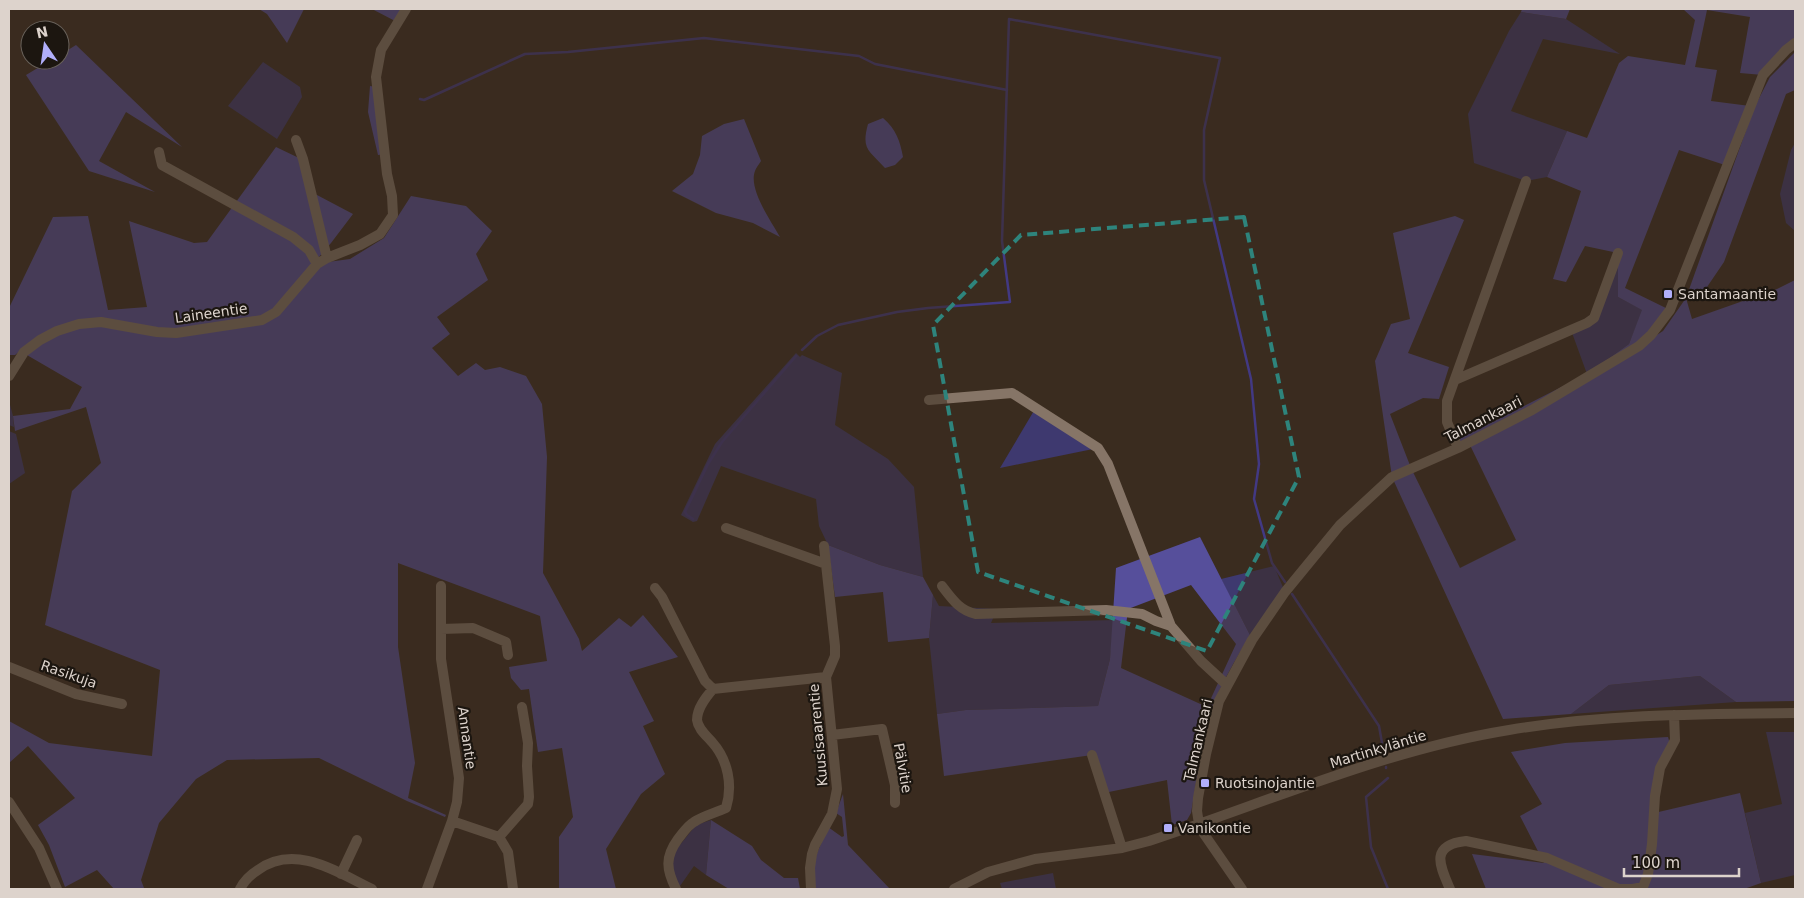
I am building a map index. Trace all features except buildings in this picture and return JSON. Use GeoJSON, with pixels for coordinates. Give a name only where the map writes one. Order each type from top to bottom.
{"type":"FeatureCollection","features":[{"type":"Feature","properties":{"kind":"street","name":"Laineentie"},"geometry":{"type":"LineString","coordinates":[[9,376],[24,352],[40,340],[57,331],[79,324],[101,322],[157,332],[176,333],[262,320],[276,312],[318,264],[327,258],[360,246],[380,234],[393,215],[376,77],[381,50],[406,9]]}},
{"type":"Feature","properties":{"kind":"street","name":"Talmankaari"},"geometry":{"type":"LineString","coordinates":[[1199,824],[1197,811],[1206,754],[1220,701],[1252,640],[1285,592],[1340,525],[1392,477],[1458,448],[1532,410],[1639,346],[1651,335],[1670,310],[1763,75],[1795,43]]}},
{"type":"Feature","properties":{"kind":"street"},"geometry":{"type":"LineString","coordinates":[[296,140],[327,258]]}},
{"type":"Feature","properties":{"kind":"street"},"geometry":{"type":"LineString","coordinates":[[159,152],[162,165],[293,237],[309,250],[318,264]]}},
{"type":"Feature","properties":{"kind":"street"},"geometry":{"type":"LineString","coordinates":[[1458,448],[1447,422],[1447,401],[1526,181]]}},
{"type":"Feature","properties":{"kind":"street"},"geometry":{"type":"LineString","coordinates":[[1455,380],[1587,323],[1594,318],[1618,253]]}},
{"type":"Feature","properties":{"kind":"street"},"geometry":{"type":"LineString","coordinates":[[929,400],[1012,393],[1098,448],[1108,464],[1171,626],[1201,661],[1228,685]]}},
{"type":"Feature","properties":{"kind":"street"},"geometry":{"type":"LineString","coordinates":[[726,528],[826,564]]}},
{"type":"Feature","properties":{"kind":"street","name":"Kuusisaarentie"},"geometry":{"type":"LineString","coordinates":[[811,889],[810,868],[812,854],[832,814],[837,789],[826,677],[835,656],[836,646],[824,546]]}},
{"type":"Feature","properties":{"kind":"street","name":"Annantie"},"geometry":{"type":"LineString","coordinates":[[427,889],[457,802],[458,778],[441,659],[441,586]]}},
{"type":"Feature","properties":{"kind":"street"},"geometry":{"type":"LineString","coordinates":[[942,586],[962,609],[976,614],[1106,610],[1142,614],[1171,626]]}},
{"type":"Feature","properties":{"kind":"street"},"geometry":{"type":"LineString","coordinates":[[655,588],[662,597],[705,682],[713,689]]}},
{"type":"Feature","properties":{"kind":"street"},"geometry":{"type":"LineString","coordinates":[[442,629],[473,628],[506,642],[508,655]]}},
{"type":"Feature","properties":{"kind":"street","name":"Rasikuja"},"geometry":{"type":"LineString","coordinates":[[9,666],[76,694],[122,704]]}},
{"type":"Feature","properties":{"kind":"street"},"geometry":{"type":"LineString","coordinates":[[683,889],[677,889],[668,869],[668,858],[672,847],[685,829],[694,822],[726,808],[729,797],[727,766],[722,754],[699,726],[697,719],[702,703],[713,689],[826,677]]}},
{"type":"Feature","properties":{"kind":"street"},"geometry":{"type":"LineString","coordinates":[[499,837],[528,804],[528,743],[522,707]]}},
{"type":"Feature","properties":{"kind":"street","name":"Martinkyläntie"},"geometry":{"type":"LineString","coordinates":[[954,889],[988,872],[1035,859],[1122,848],[1199,824],[1404,754],[1508,730],[1572,721],[1674,715],[1795,713]]}},
{"type":"Feature","properties":{"kind":"street"},"geometry":{"type":"LineString","coordinates":[[1450,889],[1439,865],[1439,858],[1443,851],[1456,842],[1466,842],[1547,858],[1619,889],[1643,887],[1648,874],[1655,796],[1660,768],[1676,740],[1674,715]]}},
{"type":"Feature","properties":{"kind":"street","name":"Pälvitie"},"geometry":{"type":"LineString","coordinates":[[832,735],[882,729],[895,785],[895,803]]}},
{"type":"Feature","properties":{"kind":"street"},"geometry":{"type":"LineString","coordinates":[[1092,755],[1122,848]]}},
{"type":"Feature","properties":{"kind":"street"},"geometry":{"type":"LineString","coordinates":[[9,802],[39,848],[57,889]]}},
{"type":"Feature","properties":{"kind":"street"},"geometry":{"type":"LineString","coordinates":[[452,821],[499,837],[508,852],[513,889]]}},
{"type":"Feature","properties":{"kind":"street"},"geometry":{"type":"LineString","coordinates":[[1199,824],[1209,843],[1242,889]]}},
{"type":"Feature","properties":{"kind":"street"},"geometry":{"type":"LineString","coordinates":[[341,874],[357,840]]}},
{"type":"Feature","properties":{"kind":"street"},"geometry":{"type":"LineString","coordinates":[[240,889],[243,882],[266,864],[288,859],[304,859],[324,865],[372,889]]}},
{"type":"Feature","properties":{"kind":"highlighted area"},"geometry":{"type":"Polygon","coordinates":[[[1244,217],[1299,477],[1207,651],[978,572],[933,325],[1021,235],[1244,217]]]}},
{"type":"Feature","properties":{"kind":"shaded area"},"geometry":{"type":"Polygon","coordinates":[[[259,9],[304,9],[287,43],[267,14],[259,9]]]}},
{"type":"Feature","properties":{"kind":"shaded area"},"geometry":{"type":"Polygon","coordinates":[[[372,9],[406,9],[397,22],[372,9]]]}},
{"type":"Feature","properties":{"kind":"shaded area"},"geometry":{"type":"Polygon","coordinates":[[[1522,9],[1570,9],[1566,19],[1521,12],[1522,9]]]}},
{"type":"Feature","properties":{"kind":"shaded area"},"geometry":{"type":"Polygon","coordinates":[[[1683,9],[1795,9],[1795,43],[1763,75],[1740,73],[1750,17],[1707,10],[1695,67],[1717,70],[1711,101],[1750,106],[1728,166],[1679,150],[1625,288],[1670,310],[1643,344],[1663,331],[1686,298],[1692,319],[1777,289],[1795,280],[1795,701],[1736,702],[1700,676],[1609,685],[1571,714],[1503,719],[1392,477],[1375,361],[1391,324],[1410,319],[1393,233],[1455,216],[1464,220],[1408,353],[1449,367],[1439,399],[1423,398],[1390,414],[1411,468],[1460,568],[1516,540],[1469,443],[1455,441],[1587,374],[1629,344],[1642,310],[1618,297],[1618,253],[1585,246],[1566,282],[1553,279],[1581,191],[1547,177],[1567,131],[1587,138],[1619,63],[1628,56],[1685,65],[1695,20],[1683,9]]]}},
{"type":"Feature","properties":{"kind":"shaded area"},"geometry":{"type":"Polygon","coordinates":[[[1521,12],[1566,19],[1620,54],[1543,39],[1511,111],[1567,131],[1547,177],[1526,181],[1474,163],[1468,114],[1509,31],[1521,12]]]}},
{"type":"Feature","properties":{"kind":"shaded area"},"geometry":{"type":"Polygon","coordinates":[[[76,45],[182,147],[126,112],[99,161],[155,192],[89,171],[26,75],[34,70],[70,70],[70,49],[76,45]]]}},
{"type":"Feature","properties":{"kind":"shaded area"},"geometry":{"type":"Polygon","coordinates":[[[1795,52],[1795,90],[1786,94],[1724,262],[1707,287],[1686,298],[1754,108],[1770,77],[1795,52]]]}},
{"type":"Feature","properties":{"kind":"shaded area"},"geometry":{"type":"Polygon","coordinates":[[[263,62],[300,87],[302,97],[277,139],[228,106],[263,62]]]}},
{"type":"Feature","properties":{"kind":"shaded area"},"geometry":{"type":"Polygon","coordinates":[[[370,86],[376,87],[385,154],[378,155],[368,112],[370,86]]]}},
{"type":"Feature","properties":{"kind":"shaded area"},"geometry":{"type":"Polygon","coordinates":[[[883,118],[897,136],[903,157],[895,165],[885,168],[868,149],[865,139],[868,124],[883,118]]]}},
{"type":"Feature","properties":{"kind":"shaded area"},"geometry":{"type":"Polygon","coordinates":[[[744,119],[761,161],[755,171],[754,178],[757,196],[780,237],[753,223],[716,213],[672,191],[693,174],[700,155],[702,136],[724,124],[744,119]]]}},
{"type":"Feature","properties":{"kind":"shaded area"},"geometry":{"type":"Polygon","coordinates":[[[1795,143],[1795,231],[1786,223],[1780,194],[1791,150],[1795,143]]]}},
{"type":"Feature","properties":{"kind":"shaded area"},"geometry":{"type":"Polygon","coordinates":[[[276,147],[301,159],[308,196],[317,195],[353,214],[313,264],[350,259],[384,238],[411,196],[466,206],[492,231],[476,254],[488,280],[437,317],[450,334],[432,348],[458,376],[476,363],[485,370],[500,367],[526,376],[542,404],[547,457],[543,573],[579,639],[582,651],[619,618],[631,627],[643,615],[678,657],[629,672],[654,721],[643,726],[665,774],[641,794],[606,849],[616,889],[559,889],[559,837],[573,817],[562,748],[538,752],[529,689],[521,690],[511,678],[509,667],[547,661],[540,616],[398,563],[398,647],[415,763],[408,798],[446,815],[445,817],[407,801],[319,758],[227,760],[196,779],[159,823],[141,880],[144,888],[114,889],[97,870],[65,887],[49,845],[38,825],[75,798],[28,746],[9,763],[9,721],[49,743],[152,756],[160,670],[45,625],[72,491],[101,463],[86,407],[15,431],[13,416],[70,409],[82,387],[20,351],[15,355],[9,355],[9,308],[53,217],[88,216],[108,310],[147,307],[129,221],[194,243],[207,242],[276,147]]]}},
{"type":"Feature","properties":{"kind":"shaded area"},"geometry":{"type":"Polygon","coordinates":[[[1618,253],[1618,297],[1643,310],[1629,344],[1587,374],[1571,330],[1587,323],[1618,253]]]}},
{"type":"Feature","properties":{"kind":"shaded area"},"geometry":{"type":"Polygon","coordinates":[[[796,353],[800,357],[802,355],[842,373],[835,425],[888,459],[914,487],[923,577],[880,565],[828,545],[819,526],[816,499],[721,466],[697,521],[693,522],[681,515],[715,444],[796,353]]]}},
{"type":"Feature","properties":{"kind":"shaded area"},"geometry":{"type":"Polygon","coordinates":[[[9,401],[13,416],[14,427],[9,425],[9,401]]]}},
{"type":"Feature","properties":{"kind":"shaded area"},"geometry":{"type":"Polygon","coordinates":[[[1035,409],[1098,448],[1000,468],[1035,409]]]}},
{"type":"Feature","properties":{"kind":"shaded area"},"geometry":{"type":"Polygon","coordinates":[[[9,431],[16,434],[25,473],[9,484],[9,431]]]}},
{"type":"Feature","properties":{"kind":"shaded area"},"geometry":{"type":"Polygon","coordinates":[[[1200,537],[1250,635],[1225,679],[1210,715],[1210,723],[1199,765],[1191,813],[1187,820],[1172,825],[1167,780],[1104,793],[1092,755],[944,776],[937,714],[966,710],[1098,706],[1110,659],[1116,568],[1200,537]],[[1191,585],[1128,609],[1121,668],[1207,707],[1236,644],[1191,585]]]}},
{"type":"Feature","properties":{"kind":"shaded area"},"geometry":{"type":"Polygon","coordinates":[[[828,545],[880,565],[923,577],[933,595],[929,638],[888,642],[883,592],[835,597],[828,545]]]}},
{"type":"Feature","properties":{"kind":"shaded area"},"geometry":{"type":"Polygon","coordinates":[[[1274,566],[1285,592],[1250,635],[1221,579],[1274,566]]]}},
{"type":"Feature","properties":{"kind":"shaded area"},"geometry":{"type":"Polygon","coordinates":[[[933,595],[939,606],[997,609],[991,623],[1114,620],[1110,659],[1098,706],[966,710],[937,714],[929,638],[933,595]]]}},
{"type":"Feature","properties":{"kind":"shaded area"},"geometry":{"type":"Polygon","coordinates":[[[1700,676],[1736,702],[1571,714],[1609,685],[1700,676]]]}},
{"type":"Feature","properties":{"kind":"shaded area"},"geometry":{"type":"Polygon","coordinates":[[[1766,732],[1795,732],[1795,875],[1761,883],[1745,813],[1782,804],[1766,732]]]}},
{"type":"Feature","properties":{"kind":"shaded area"},"geometry":{"type":"Polygon","coordinates":[[[1668,737],[1670,744],[1650,814],[1740,793],[1761,883],[1744,889],[1486,889],[1472,854],[1544,863],[1520,816],[1542,804],[1511,752],[1565,743],[1668,737]]]}},
{"type":"Feature","properties":{"kind":"shaded area"},"geometry":{"type":"Polygon","coordinates":[[[843,794],[848,845],[890,889],[815,889],[815,858],[828,827],[842,837],[844,836],[842,817],[836,813],[843,794]]]}},
{"type":"Feature","properties":{"kind":"shaded area"},"geometry":{"type":"Polygon","coordinates":[[[711,820],[706,875],[694,866],[680,886],[676,882],[672,868],[675,851],[696,825],[711,820]]]}},
{"type":"Feature","properties":{"kind":"shaded area"},"geometry":{"type":"Polygon","coordinates":[[[711,820],[752,846],[761,860],[784,878],[798,878],[800,889],[729,889],[706,875],[711,820]]]}},
{"type":"Feature","properties":{"kind":"shaded area"},"geometry":{"type":"Polygon","coordinates":[[[1053,873],[1056,889],[1002,889],[1000,883],[1053,873]]]}},
{"type":"Feature","properties":{"kind":"waterway"},"geometry":{"type":"LineString","coordinates":[[802,350],[817,336],[838,325],[897,312],[1010,302],[1002,241],[1009,19],[1220,58],[1204,130],[1204,180],[1251,379],[1259,464],[1254,499],[1272,563],[1285,582]]}},
{"type":"Feature","properties":{"kind":"waterway"},"geometry":{"type":"LineString","coordinates":[[420,99],[424,100],[525,54],[568,52],[704,38],[859,56],[875,64],[1007,90]]}},
{"type":"Feature","properties":{"kind":"waterway"},"geometry":{"type":"LineString","coordinates":[[693,519],[685,512],[708,464],[722,442],[796,356]]}},
{"type":"Feature","properties":{"kind":"waterway"},"geometry":{"type":"LineString","coordinates":[[1292,594],[1379,726],[1384,754]]}},
{"type":"Feature","properties":{"kind":"waterway"},"geometry":{"type":"LineString","coordinates":[[1388,778],[1366,797],[1371,847],[1388,889]]}},
{"type":"Feature","properties":{"kind":"waterway"},"geometry":{"type":"LineString","coordinates":[[1210,829],[1221,825]]}},
{"type":"Feature","properties":{"kind":"place","name":"Santamaantie"},"geometry":{"type":"Point","coordinates":[1668,294]}},
{"type":"Feature","properties":{"kind":"place","name":"Ruotsinojantie"},"geometry":{"type":"Point","coordinates":[1205,783]}},
{"type":"Feature","properties":{"kind":"place","name":"Vanikontie"},"geometry":{"type":"Point","coordinates":[1168,828]}}]}
